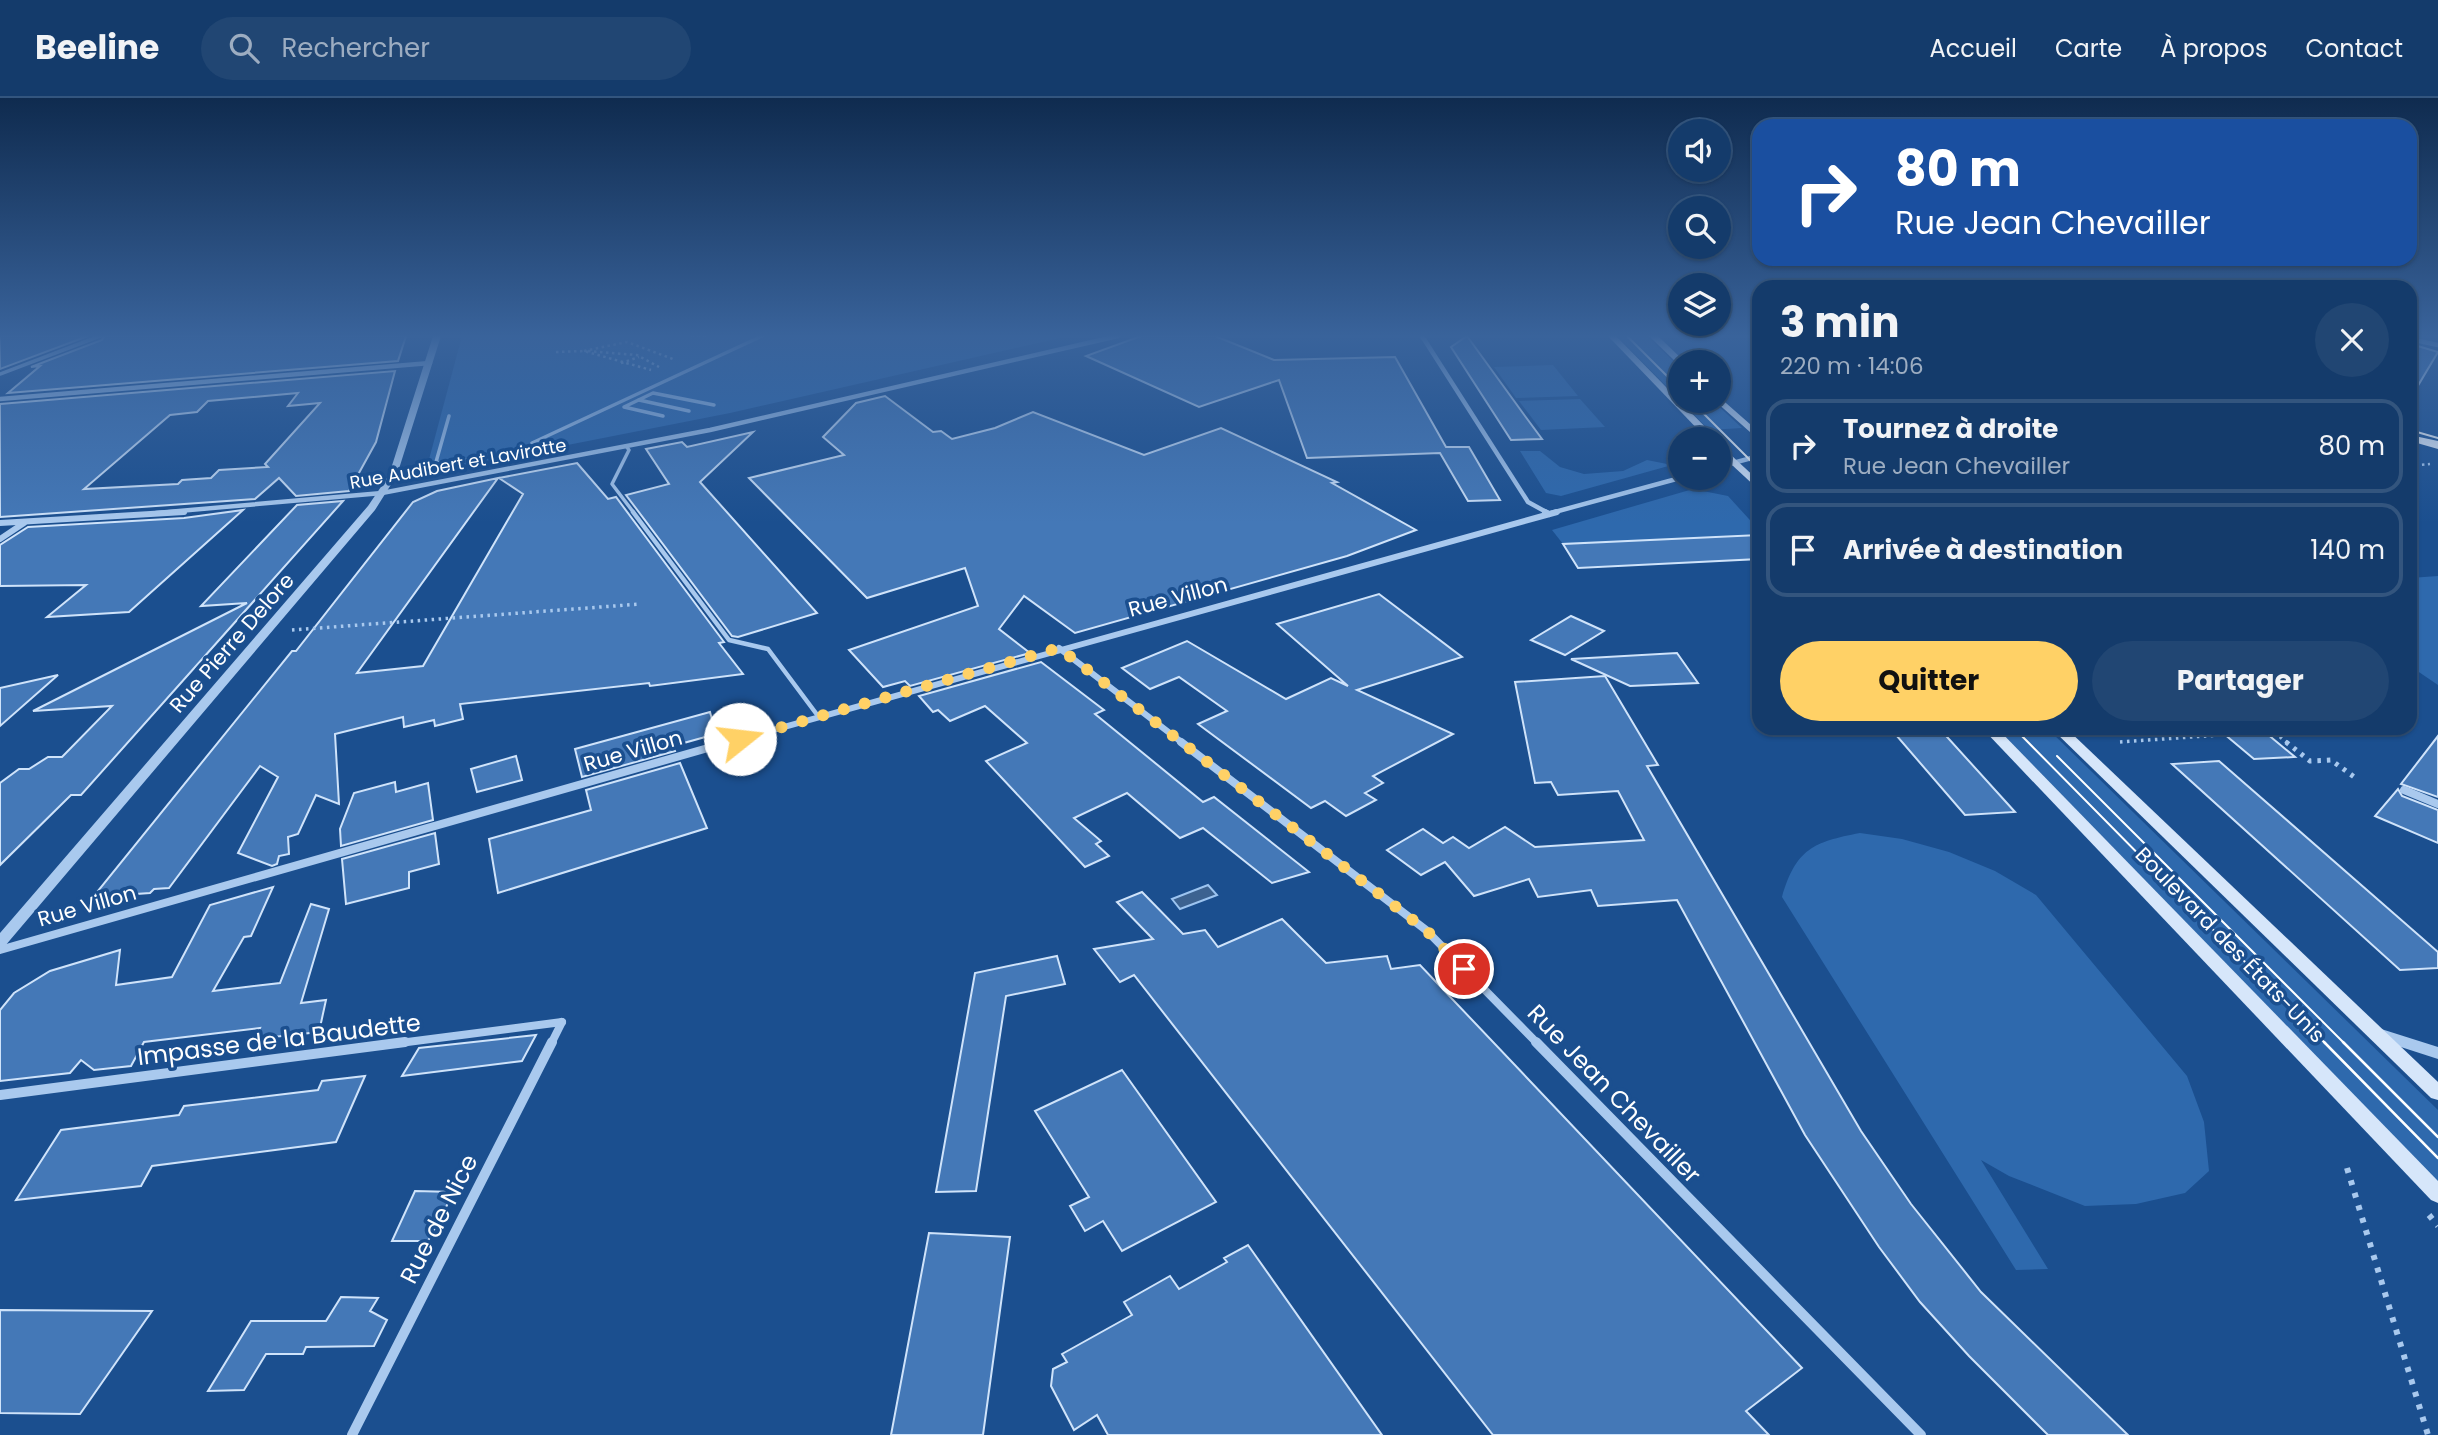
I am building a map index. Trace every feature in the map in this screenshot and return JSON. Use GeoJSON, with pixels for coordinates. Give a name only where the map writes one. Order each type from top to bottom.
{"type":"FeatureCollection","features":[{"type":"Feature","properties":{"kind":"main road"},"geometry":{"type":"LineString","coordinates":[[1673,398],[1700,427]]}},
{"type":"Feature","properties":{"kind":"main road"},"geometry":{"type":"LineString","coordinates":[[1731,411],[1752,431]]}},
{"type":"Feature","properties":{"kind":"main road"},"geometry":{"type":"LineString","coordinates":[[2417,440],[2438,445]]}},
{"type":"Feature","properties":{"kind":"main road"},"geometry":{"type":"LineString","coordinates":[[1731,460],[1752,480]]}},
{"type":"Feature","properties":{"kind":"main road","name":"Boulevard des États-Unis"},"geometry":{"type":"LineString","coordinates":[[1996,735],[2438,1194]]}},
{"type":"Feature","properties":{"kind":"main road","name":"Boulevard des États-Unis"},"geometry":{"type":"LineString","coordinates":[[2065,735],[2438,1093]]}},
{"type":"Feature","properties":{"kind":"street","name":"Rue Pierre Delore"},"geometry":{"type":"LineString","coordinates":[[0,942],[354,532],[393,475],[418,398]]}},
{"type":"Feature","properties":{"kind":"street","name":"Rue Audibert et Lavirotte"},"geometry":{"type":"LineString","coordinates":[[0,523],[331,500],[382,493],[766,418],[850,398]]}},
{"type":"Feature","properties":{"kind":"street"},"geometry":{"type":"LineString","coordinates":[[1462,398],[1528,502],[1549,514]]}},
{"type":"Feature","properties":{"kind":"street"},"geometry":{"type":"LineString","coordinates":[[1731,464],[1752,458]]}},
{"type":"Feature","properties":{"kind":"street","name":"Rue Villon"},"geometry":{"type":"LineString","coordinates":[[0,950],[1059,648],[1668,482]]}},
{"type":"Feature","properties":{"kind":"street"},"geometry":{"type":"LineString","coordinates":[[0,540],[24,522]]}},
{"type":"Feature","properties":{"kind":"street","name":"Rue Jean Chevailler"},"geometry":{"type":"LineString","coordinates":[[1059,648],[1426,930],[1921,1435]]}},
{"type":"Feature","properties":{"kind":"street"},"geometry":{"type":"LineString","coordinates":[[2403,790],[2438,804]]}},
{"type":"Feature","properties":{"kind":"street","name":"Impasse de la Baudette"},"geometry":{"type":"LineString","coordinates":[[0,1095],[562,1022]]}},
{"type":"Feature","properties":{"kind":"street","name":"Rue de Nice"},"geometry":{"type":"LineString","coordinates":[[352,1435],[562,1022]]}},
{"type":"Feature","properties":{"kind":"street"},"geometry":{"type":"LineString","coordinates":[[2377,1034],[2438,1053]]}},
{"type":"Feature","properties":{"kind":"lane"},"geometry":{"type":"LineString","coordinates":[[636,398],[624,407],[663,416]]}},
{"type":"Feature","properties":{"kind":"lane"},"geometry":{"type":"LineString","coordinates":[[531,443],[636,398]]}},
{"type":"Feature","properties":{"kind":"lane"},"geometry":{"type":"LineString","coordinates":[[639,398],[690,411]]}},
{"type":"Feature","properties":{"kind":"lane"},"geometry":{"type":"LineString","coordinates":[[681,398],[715,405]]}},
{"type":"Feature","properties":{"kind":"lane"},"geometry":{"type":"LineString","coordinates":[[449,416],[436,462],[445,464],[544,446]]}},
{"type":"Feature","properties":{"kind":"lane"},"geometry":{"type":"LineString","coordinates":[[626,446],[629,450],[612,484],[729,640],[768,649],[818,716]]}},
{"type":"Feature","properties":{"kind":"path"},"geometry":{"type":"LineString","coordinates":[[2417,466],[2438,464]]}},
{"type":"Feature","properties":{"kind":"path"},"geometry":{"type":"LineString","coordinates":[[267,632],[641,604]]}},
{"type":"Feature","properties":{"kind":"path"},"geometry":{"type":"LineString","coordinates":[[2120,742],[2220,735]]}},
{"type":"Feature","properties":{"kind":"path"},"geometry":{"type":"LineString","coordinates":[[2278,735],[2310,761],[2331,761],[2357,779]]}},
{"type":"Feature","properties":{"kind":"path"},"geometry":{"type":"LineString","coordinates":[[2347,1168],[2428,1435]]}},
{"type":"Feature","properties":{"kind":"shaded area"},"geometry":{"type":"Polygon","coordinates":[[[445,398],[794,398],[440,470],[427,467],[445,398]]]}},
{"type":"Feature","properties":{"kind":"shaded area"},"geometry":{"type":"Polygon","coordinates":[[[1580,399],[1605,427],[1541,430],[1519,401],[1580,399]]]}},
{"type":"Feature","properties":{"kind":"shaded area"},"geometry":{"type":"Polygon","coordinates":[[[1693,413],[1726,413],[1742,428],[1731,429],[1706,427],[1693,413]]]}},
{"type":"Feature","properties":{"kind":"shaded area"},"geometry":{"type":"Polygon","coordinates":[[[1520,451],[1540,451],[1560,467],[1584,474],[1623,471],[1647,460],[1668,464],[1561,496],[1546,493],[1520,451]]]}},
{"type":"Feature","properties":{"kind":"shaded area"},"geometry":{"type":"Polygon","coordinates":[[[1690,490],[1728,496],[1752,522],[1752,535],[1563,544],[1552,530],[1690,490]]]}},
{"type":"Feature","properties":{"kind":"shaded area"},"geometry":{"type":"Polygon","coordinates":[[[2438,576],[2438,685],[2417,671],[2417,578],[2438,576]]]}},
{"type":"Feature","properties":{"kind":"shaded area"},"geometry":{"type":"Polygon","coordinates":[[[2004,735],[2054,735],[2438,1110],[2438,1182],[2004,735]]]}},
{"type":"Feature","properties":{"kind":"shaded area"},"geometry":{"type":"Polygon","coordinates":[[[1860,833],[1902,839],[1949,852],[1995,871],[2036,895],[2187,1076],[2204,1122],[2209,1171],[2185,1193],[2136,1204],[2085,1206],[2009,1176],[1981,1160],[2048,1269],[2016,1270],[1782,897],[1793,868],[1809,850],[1830,840],[1860,833]]]}},
{"type":"Feature","properties":{"kind":"shaded area"},"geometry":{"type":"Polygon","coordinates":[[[1208,885],[1217,895],[1180,909],[1172,899],[1208,885]]]}},
{"type":"Feature","properties":{"kind":"building"},"geometry":{"type":"Polygon","coordinates":[[[67,398],[237,398],[208,401],[197,412],[170,415],[84,489],[178,484],[182,480],[211,478],[219,470],[268,467],[265,464],[320,403],[288,406],[294,398],[388,398],[376,442],[349,491],[296,496],[279,478],[255,499],[0,517],[0,404],[67,398]]]}},
{"type":"Feature","properties":{"kind":"building"},"geometry":{"type":"Polygon","coordinates":[[[888,398],[933,432],[941,431],[952,439],[995,428],[1033,412],[1144,455],[1221,428],[1337,482],[1332,483],[1416,530],[1347,556],[1075,633],[1024,596],[999,629],[1030,653],[910,686],[905,681],[883,687],[849,650],[978,606],[965,568],[867,598],[749,478],[844,455],[823,437],[856,403],[888,398]]]}},
{"type":"Feature","properties":{"kind":"building"},"geometry":{"type":"Polygon","coordinates":[[[1180,398],[1225,398],[1199,407],[1180,398]]]}},
{"type":"Feature","properties":{"kind":"building"},"geometry":{"type":"Polygon","coordinates":[[[1286,398],[1418,398],[1446,447],[1469,447],[1500,500],[1468,501],[1440,453],[1307,458],[1286,398]]]}},
{"type":"Feature","properties":{"kind":"building"},"geometry":{"type":"Polygon","coordinates":[[[1484,398],[1512,398],[1542,439],[1511,440],[1484,398]]]}},
{"type":"Feature","properties":{"kind":"building"},"geometry":{"type":"Polygon","coordinates":[[[753,432],[700,482],[817,613],[738,637],[732,636],[626,495],[669,484],[646,449],[682,442],[687,447],[753,432]]]}},
{"type":"Feature","properties":{"kind":"building"},"geometry":{"type":"Polygon","coordinates":[[[577,463],[608,499],[616,497],[724,642],[719,643],[743,674],[650,686],[649,683],[460,704],[463,719],[435,726],[434,720],[404,727],[403,717],[335,734],[339,804],[316,795],[298,834],[288,837],[289,854],[279,856],[277,864],[272,866],[238,853],[278,777],[260,766],[169,888],[154,889],[150,893],[93,897],[292,651],[296,651],[413,502],[437,491],[498,478],[357,673],[423,666],[523,494],[499,478],[577,463]]]}},
{"type":"Feature","properties":{"kind":"building"},"geometry":{"type":"Polygon","coordinates":[[[343,501],[81,795],[71,795],[0,865],[0,783],[19,769],[29,769],[48,757],[62,757],[112,706],[33,711],[247,603],[201,606],[297,505],[343,501]]]}},
{"type":"Feature","properties":{"kind":"building"},"geometry":{"type":"Polygon","coordinates":[[[243,510],[129,612],[47,617],[86,585],[0,586],[0,545],[28,527],[184,518],[243,510]]]}},
{"type":"Feature","properties":{"kind":"building"},"geometry":{"type":"Polygon","coordinates":[[[1752,535],[1752,559],[1578,568],[1563,544],[1752,535]]]}},
{"type":"Feature","properties":{"kind":"building"},"geometry":{"type":"Polygon","coordinates":[[[1379,594],[1462,657],[1357,690],[1453,734],[1373,776],[1383,783],[1365,793],[1376,800],[1346,816],[1325,801],[1311,808],[1198,724],[1227,711],[1179,677],[1150,689],[1122,668],[1187,641],[1286,699],[1331,678],[1348,686],[1277,624],[1379,594]]]}},
{"type":"Feature","properties":{"kind":"building"},"geometry":{"type":"Polygon","coordinates":[[[1571,616],[1604,631],[1565,655],[1531,640],[1571,616]]]}},
{"type":"Feature","properties":{"kind":"building"},"geometry":{"type":"Polygon","coordinates":[[[1677,653],[1698,683],[1630,686],[1571,659],[1677,653]]]}},
{"type":"Feature","properties":{"kind":"building"},"geometry":{"type":"Polygon","coordinates":[[[1041,662],[1104,710],[1095,714],[1203,802],[1214,797],[1309,872],[1272,883],[1203,828],[1180,838],[1127,793],[1074,818],[1101,841],[1096,844],[1109,856],[1085,867],[986,761],[1027,743],[985,706],[950,721],[938,710],[933,712],[919,696],[1041,662]]]}},
{"type":"Feature","properties":{"kind":"building"},"geometry":{"type":"Polygon","coordinates":[[[58,675],[0,726],[0,688],[58,675]]]}},
{"type":"Feature","properties":{"kind":"building"},"geometry":{"type":"Polygon","coordinates":[[[1605,676],[1658,765],[1647,766],[1861,1131],[1911,1204],[1981,1292],[2128,1435],[2048,1435],[1969,1356],[1920,1302],[1879,1247],[1805,1135],[1677,900],[1598,906],[1591,890],[1538,897],[1529,879],[1474,896],[1445,862],[1421,875],[1387,850],[1423,829],[1443,843],[1453,837],[1469,848],[1505,827],[1535,847],[1644,840],[1618,791],[1558,795],[1551,782],[1535,783],[1515,682],[1605,676]]]}},
{"type":"Feature","properties":{"kind":"building"},"geometry":{"type":"Polygon","coordinates":[[[710,712],[716,734],[673,746],[675,751],[582,777],[575,749],[710,712]]]}},
{"type":"Feature","properties":{"kind":"building"},"geometry":{"type":"Polygon","coordinates":[[[1896,735],[1945,735],[2015,812],[1965,815],[1896,735]]]}},
{"type":"Feature","properties":{"kind":"building"},"geometry":{"type":"Polygon","coordinates":[[[2225,735],[2268,735],[2295,757],[2254,759],[2225,735]]]}},
{"type":"Feature","properties":{"kind":"building"},"geometry":{"type":"Polygon","coordinates":[[[2438,736],[2438,797],[2401,784],[2438,736]]]}},
{"type":"Feature","properties":{"kind":"building"},"geometry":{"type":"Polygon","coordinates":[[[516,756],[522,780],[477,792],[471,769],[516,756]]]}},
{"type":"Feature","properties":{"kind":"building"},"geometry":{"type":"Polygon","coordinates":[[[2219,761],[2438,952],[2438,968],[2400,970],[2172,764],[2219,761]]]}},
{"type":"Feature","properties":{"kind":"building"},"geometry":{"type":"Polygon","coordinates":[[[680,763],[707,828],[498,893],[489,839],[591,810],[586,790],[680,763]]]}},
{"type":"Feature","properties":{"kind":"building"},"geometry":{"type":"Polygon","coordinates":[[[395,782],[396,792],[428,783],[433,820],[341,846],[340,829],[354,793],[395,782]]]}},
{"type":"Feature","properties":{"kind":"building"},"geometry":{"type":"Polygon","coordinates":[[[2398,789],[2402,796],[2438,810],[2438,843],[2375,816],[2398,789]]]}},
{"type":"Feature","properties":{"kind":"building"},"geometry":{"type":"Polygon","coordinates":[[[435,833],[439,864],[409,872],[409,888],[346,904],[342,859],[435,833]]]}},
{"type":"Feature","properties":{"kind":"building"},"geometry":{"type":"Polygon","coordinates":[[[273,887],[251,936],[244,937],[213,991],[280,983],[311,904],[329,909],[301,1003],[326,1000],[319,1032],[255,1039],[260,1028],[144,1042],[131,1066],[94,1070],[81,1060],[70,1073],[0,1081],[0,1010],[14,993],[50,971],[120,950],[116,985],[172,977],[210,905],[273,887]]]}},
{"type":"Feature","properties":{"kind":"building"},"geometry":{"type":"Polygon","coordinates":[[[1142,892],[1183,934],[1205,930],[1218,947],[1282,919],[1326,963],[1387,956],[1391,969],[1420,965],[1802,1368],[1746,1411],[1769,1435],[1493,1435],[1134,975],[1120,982],[1094,949],[1153,939],[1117,902],[1142,892]]]}},
{"type":"Feature","properties":{"kind":"building"},"geometry":{"type":"Polygon","coordinates":[[[1057,956],[1065,984],[1006,996],[976,1191],[936,1192],[975,973],[1057,956]]]}},
{"type":"Feature","properties":{"kind":"building"},"geometry":{"type":"Polygon","coordinates":[[[536,1035],[522,1061],[402,1076],[419,1048],[536,1035]]]}},
{"type":"Feature","properties":{"kind":"building"},"geometry":{"type":"Polygon","coordinates":[[[1122,1070],[1216,1202],[1122,1251],[1103,1221],[1085,1231],[1070,1206],[1089,1197],[1035,1111],[1122,1070]]]}},
{"type":"Feature","properties":{"kind":"building"},"geometry":{"type":"Polygon","coordinates":[[[365,1076],[336,1142],[152,1166],[141,1186],[16,1200],[61,1130],[179,1115],[184,1106],[318,1090],[322,1081],[365,1076]]]}},
{"type":"Feature","properties":{"kind":"building"},"geometry":{"type":"Polygon","coordinates":[[[415,1191],[454,1192],[428,1241],[392,1241],[415,1191]]]}},
{"type":"Feature","properties":{"kind":"building"},"geometry":{"type":"Polygon","coordinates":[[[929,1233],[1010,1237],[983,1435],[891,1435],[929,1233]]]}},
{"type":"Feature","properties":{"kind":"building"},"geometry":{"type":"Polygon","coordinates":[[[1248,1245],[1382,1435],[1108,1435],[1097,1415],[1074,1430],[1051,1386],[1053,1369],[1067,1362],[1062,1354],[1132,1315],[1124,1302],[1170,1276],[1179,1289],[1227,1262],[1224,1258],[1248,1245]]]}},
{"type":"Feature","properties":{"kind":"building"},"geometry":{"type":"Polygon","coordinates":[[[341,1297],[378,1298],[370,1311],[387,1320],[374,1346],[306,1347],[303,1354],[266,1354],[244,1390],[208,1391],[251,1321],[326,1321],[341,1297]]]}},
{"type":"Feature","properties":{"kind":"building"},"geometry":{"type":"Polygon","coordinates":[[[0,1310],[152,1311],[80,1414],[0,1413],[0,1310]]]}},
{"type":"Feature","properties":{"kind":"tram line"},"geometry":{"type":"LineString","coordinates":[[1703,413],[1752,462]]}},
{"type":"Feature","properties":{"kind":"tram line"},"geometry":{"type":"LineString","coordinates":[[2417,432],[2438,438]]}},
{"type":"Feature","properties":{"kind":"tram line"},"geometry":{"type":"LineString","coordinates":[[2021,735],[2326,1044]]}},
{"type":"Feature","properties":{"kind":"tram line"},"geometry":{"type":"LineString","coordinates":[[2057,756],[2438,1137]]}},
{"type":"Feature","properties":{"kind":"tram line"},"geometry":{"type":"LineString","coordinates":[[2324,1042],[2438,1158]]}},
{"type":"Feature","properties":{"kind":"route"},"geometry":{"type":"LineString","coordinates":[[740,739],[1059,648],[1426,930],[1464,969]]}}]}
